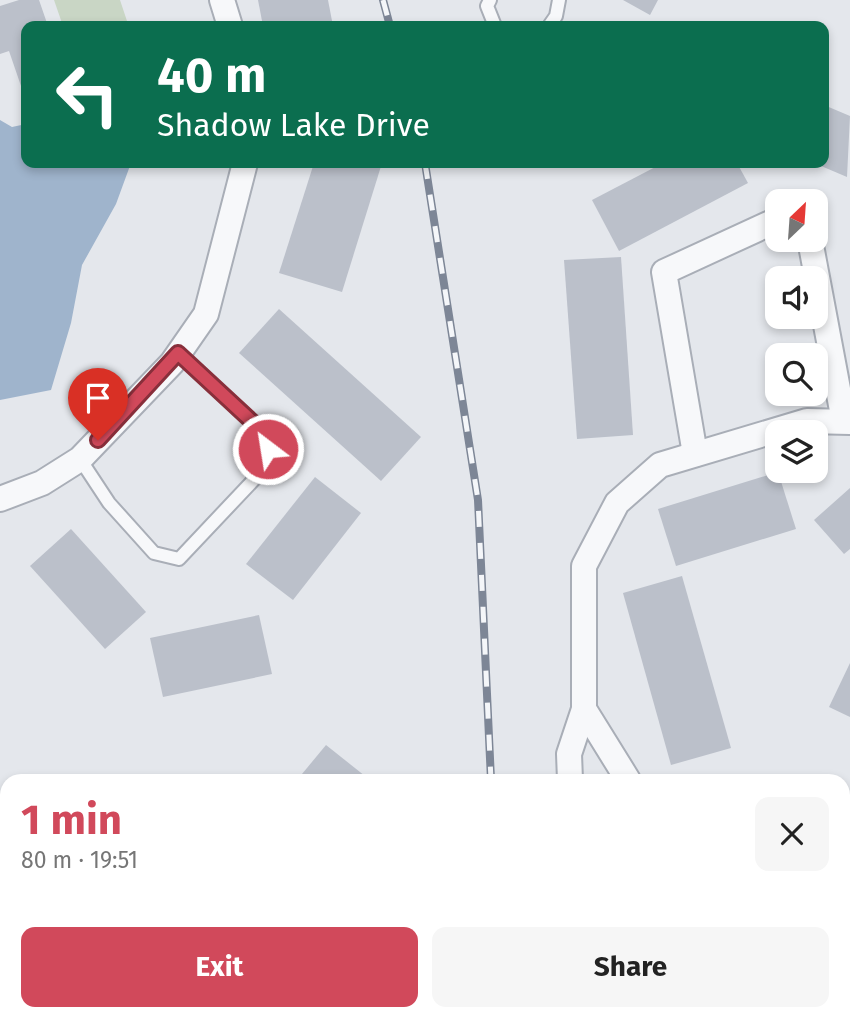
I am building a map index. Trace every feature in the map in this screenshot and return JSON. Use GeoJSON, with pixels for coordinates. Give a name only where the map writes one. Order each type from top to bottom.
{"type":"FeatureCollection","features":[{"type":"Feature","properties":{"kind":"street"},"geometry":{"type":"LineString","coordinates":[[222,0],[228,21]]}},
{"type":"Feature","properties":{"kind":"street"},"geometry":{"type":"LineString","coordinates":[[0,499],[42,483],[79,459],[178,353],[206,314],[244,168]]}},
{"type":"Feature","properties":{"kind":"street"},"geometry":{"type":"LineString","coordinates":[[695,454],[664,272],[765,226]]}},
{"type":"Feature","properties":{"kind":"street"},"geometry":{"type":"LineString","coordinates":[[570,774],[569,754],[584,709],[584,566],[617,503],[660,464],[807,421],[847,421],[812,252]]}},
{"type":"Feature","properties":{"kind":"street"},"geometry":{"type":"LineString","coordinates":[[584,709],[624,774]]}},
{"type":"Feature","properties":{"kind":"lane"},"geometry":{"type":"LineString","coordinates":[[489,0],[487,6],[493,21]]}},
{"type":"Feature","properties":{"kind":"lane"},"geometry":{"type":"LineString","coordinates":[[552,21],[556,16],[558,0]]}},
{"type":"Feature","properties":{"kind":"lane"},"geometry":{"type":"LineString","coordinates":[[79,459],[109,503],[155,553],[179,559],[254,480],[263,470],[268,449],[261,430],[178,353]]}},
{"type":"Feature","properties":{"kind":"green space"},"geometry":{"type":"Polygon","coordinates":[[[54,0],[120,0],[127,21],[61,21],[54,0]]]}},
{"type":"Feature","properties":{"kind":"water"},"geometry":{"type":"Polygon","coordinates":[[[0,120],[12,127],[21,125],[21,168],[129,168],[116,204],[82,265],[71,323],[51,390],[0,400],[0,120]]]}},
{"type":"Feature","properties":{"kind":"building"},"geometry":{"type":"Polygon","coordinates":[[[19,0],[39,0],[46,21],[21,21],[21,86],[9,51],[0,54],[0,6],[19,0]]]}},
{"type":"Feature","properties":{"kind":"building"},"geometry":{"type":"Polygon","coordinates":[[[258,0],[328,0],[332,21],[262,21],[258,0]]]}},
{"type":"Feature","properties":{"kind":"building"},"geometry":{"type":"Polygon","coordinates":[[[623,0],[658,0],[650,15],[623,0]]]}},
{"type":"Feature","properties":{"kind":"building"},"geometry":{"type":"Polygon","coordinates":[[[829,107],[850,116],[847,177],[826,168],[829,168],[829,107]]]}},
{"type":"Feature","properties":{"kind":"building"},"geometry":{"type":"Polygon","coordinates":[[[312,168],[380,168],[342,292],[279,273],[312,168]]]}},
{"type":"Feature","properties":{"kind":"building"},"geometry":{"type":"Polygon","coordinates":[[[653,168],[740,168],[748,183],[619,251],[592,200],[653,168]]]}},
{"type":"Feature","properties":{"kind":"building"},"geometry":{"type":"Polygon","coordinates":[[[621,257],[633,435],[577,439],[564,260],[621,257]]]}},
{"type":"Feature","properties":{"kind":"building"},"geometry":{"type":"Polygon","coordinates":[[[279,309],[421,437],[381,481],[239,353],[279,309]]]}},
{"type":"Feature","properties":{"kind":"building"},"geometry":{"type":"Polygon","coordinates":[[[765,476],[765,483],[781,483],[796,529],[676,566],[658,509],[765,476]]]}},
{"type":"Feature","properties":{"kind":"building"},"geometry":{"type":"Polygon","coordinates":[[[315,477],[361,513],[293,600],[246,564],[315,477]]]}},
{"type":"Feature","properties":{"kind":"building"},"geometry":{"type":"Polygon","coordinates":[[[850,488],[850,549],[844,554],[814,520],[850,488]]]}},
{"type":"Feature","properties":{"kind":"building"},"geometry":{"type":"Polygon","coordinates":[[[71,529],[146,612],[105,649],[30,566],[71,529]]]}},
{"type":"Feature","properties":{"kind":"building"},"geometry":{"type":"Polygon","coordinates":[[[682,576],[731,748],[671,765],[623,593],[682,576]]]}},
{"type":"Feature","properties":{"kind":"building"},"geometry":{"type":"Polygon","coordinates":[[[259,615],[272,674],[163,697],[150,638],[259,615]]]}},
{"type":"Feature","properties":{"kind":"building"},"geometry":{"type":"Polygon","coordinates":[[[850,663],[850,717],[829,707],[850,663]]]}},
{"type":"Feature","properties":{"kind":"building"},"geometry":{"type":"Polygon","coordinates":[[[326,745],[362,774],[302,774],[326,745]]]}},
{"type":"Feature","properties":{"kind":"railway"},"geometry":{"type":"LineString","coordinates":[[383,0],[389,21]]}},
{"type":"Feature","properties":{"kind":"railway"},"geometry":{"type":"LineString","coordinates":[[426,168],[478,500],[491,774]]}},
{"type":"Feature","properties":{"kind":"route"},"geometry":{"type":"LineString","coordinates":[[98,440],[172,363],[178,353],[261,430],[268,449]]}}]}
